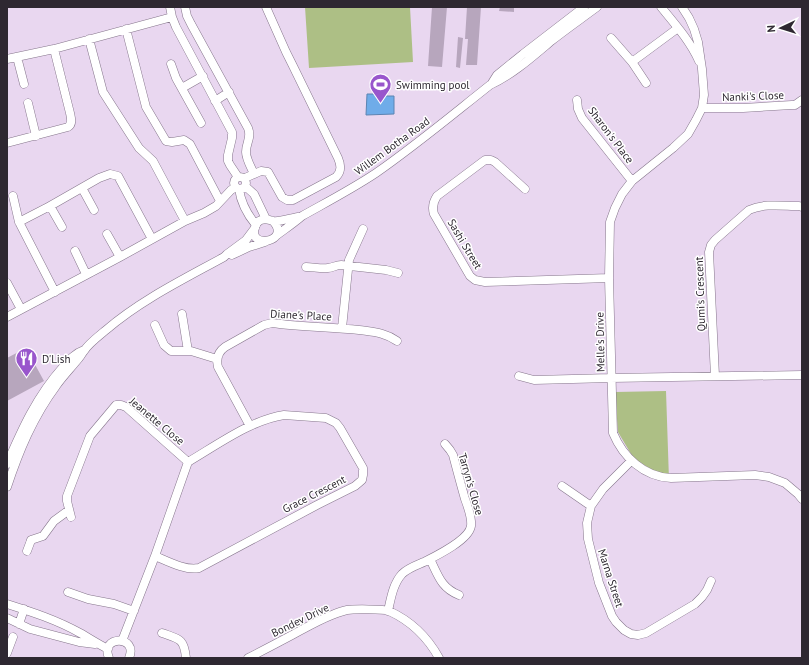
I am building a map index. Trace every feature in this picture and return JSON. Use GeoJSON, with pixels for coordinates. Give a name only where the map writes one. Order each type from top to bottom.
{"type":"FeatureCollection","features":[{"type":"Feature","properties":{"kind":"street"},"geometry":{"type":"LineString","coordinates":[[170,7],[176,27],[232,132],[228,156],[230,165],[240,183],[254,194],[269,220],[277,227],[277,235],[272,240],[249,247],[234,255],[224,257]]}},
{"type":"Feature","properties":{"kind":"street"},"geometry":{"type":"LineString","coordinates":[[185,7],[191,24],[250,132],[246,153],[254,174]]}},
{"type":"Feature","properties":{"kind":"street"},"geometry":{"type":"LineString","coordinates":[[7,317],[185,221],[204,213],[216,206],[240,183],[261,171],[268,172],[282,197],[287,200],[293,200],[336,177],[341,167],[338,158],[286,52],[266,7]]}},
{"type":"Feature","properties":{"kind":"street","name":"Willem Botha Road"},"geometry":{"type":"LineString","coordinates":[[490,85],[497,76],[523,54],[584,7]]}},
{"type":"Feature","properties":{"kind":"street","name":"Willem Botha Road"},"geometry":{"type":"LineString","coordinates":[[277,235],[302,216],[376,173],[490,85],[510,74],[596,7]]}},
{"type":"Feature","properties":{"kind":"street","name":"Melle's Drive"},"geometry":{"type":"LineString","coordinates":[[662,7],[697,57],[702,70]]}},
{"type":"Feature","properties":{"kind":"street","name":"Melle's Drive"},"geometry":{"type":"LineString","coordinates":[[682,7],[689,18],[698,42],[704,95],[702,108],[688,134],[632,181],[618,201],[610,222],[609,278],[613,433],[621,450],[631,461],[644,470],[664,478],[755,475],[769,477],[785,483],[802,499]]}},
{"type":"Feature","properties":{"kind":"street"},"geometry":{"type":"LineString","coordinates":[[7,59],[54,49],[172,17]]}},
{"type":"Feature","properties":{"kind":"street"},"geometry":{"type":"LineString","coordinates":[[632,62],[678,28]]}},
{"type":"Feature","properties":{"kind":"street"},"geometry":{"type":"LineString","coordinates":[[126,29],[148,109],[166,141],[172,142],[184,140],[190,144],[220,201]]}},
{"type":"Feature","properties":{"kind":"street"},"geometry":{"type":"LineString","coordinates":[[612,38],[632,62],[646,83]]}},
{"type":"Feature","properties":{"kind":"street"},"geometry":{"type":"LineString","coordinates":[[89,39],[103,92],[139,148],[153,161],[185,221]]}},
{"type":"Feature","properties":{"kind":"street"},"geometry":{"type":"LineString","coordinates":[[7,143],[68,127],[71,123],[70,113],[54,49]]}},
{"type":"Feature","properties":{"kind":"street"},"geometry":{"type":"LineString","coordinates":[[17,57],[24,84]]}},
{"type":"Feature","properties":{"kind":"street"},"geometry":{"type":"LineString","coordinates":[[170,64],[176,78],[201,123]]}},
{"type":"Feature","properties":{"kind":"street"},"geometry":{"type":"LineString","coordinates":[[182,88],[202,76]]}},
{"type":"Feature","properties":{"kind":"street"},"geometry":{"type":"LineString","coordinates":[[215,101],[229,92]]}},
{"type":"Feature","properties":{"kind":"street","name":"Sharon's Place"},"geometry":{"type":"LineString","coordinates":[[577,100],[578,109],[582,118],[632,181]]}},
{"type":"Feature","properties":{"kind":"street","name":"Nanki's Close"},"geometry":{"type":"LineString","coordinates":[[702,108],[743,108],[795,105],[802,100]]}},
{"type":"Feature","properties":{"kind":"street"},"geometry":{"type":"LineString","coordinates":[[28,103],[36,136]]}},
{"type":"Feature","properties":{"kind":"street","name":"Sashi Street"},"geometry":{"type":"LineString","coordinates":[[525,189],[495,162],[485,160],[437,196],[433,208],[434,214],[470,276],[475,280],[485,282],[609,278]]}},
{"type":"Feature","properties":{"kind":"street"},"geometry":{"type":"LineString","coordinates":[[19,222],[105,175],[110,174],[118,176],[152,239]]}},
{"type":"Feature","properties":{"kind":"street"},"geometry":{"type":"LineString","coordinates":[[240,183],[240,198],[255,226],[255,232],[258,239],[265,242]]}},
{"type":"Feature","properties":{"kind":"street"},"geometry":{"type":"LineString","coordinates":[[82,188],[94,210]]}},
{"type":"Feature","properties":{"kind":"street"},"geometry":{"type":"LineString","coordinates":[[13,196],[19,222],[55,292]]}},
{"type":"Feature","properties":{"kind":"street"},"geometry":{"type":"LineString","coordinates":[[246,210],[259,204]]}},
{"type":"Feature","properties":{"kind":"street"},"geometry":{"type":"LineString","coordinates":[[50,206],[62,227]]}},
{"type":"Feature","properties":{"kind":"street","name":"Qumi's Crescent"},"geometry":{"type":"LineString","coordinates":[[715,376],[709,252],[711,245],[714,240],[749,210],[756,207],[802,207]]}},
{"type":"Feature","properties":{"kind":"street","name":"Willem Botha Road"},"geometry":{"type":"LineString","coordinates":[[269,220],[286,220],[302,216]]}},
{"type":"Feature","properties":{"kind":"street"},"geometry":{"type":"LineString","coordinates":[[9,465],[28,435],[45,402],[66,373],[80,358],[84,350],[107,329],[129,312],[224,257],[246,240],[258,222],[262,219],[269,220]]}},
{"type":"Feature","properties":{"kind":"street"},"geometry":{"type":"LineString","coordinates":[[342,328],[349,263],[364,229]]}},
{"type":"Feature","properties":{"kind":"street"},"geometry":{"type":"LineString","coordinates":[[107,234],[120,257]]}},
{"type":"Feature","properties":{"kind":"street"},"geometry":{"type":"LineString","coordinates":[[75,251],[86,274]]}},
{"type":"Feature","properties":{"kind":"street"},"geometry":{"type":"LineString","coordinates":[[306,267],[330,268],[349,263],[398,273]]}},
{"type":"Feature","properties":{"kind":"street"},"geometry":{"type":"LineString","coordinates":[[7,283],[21,309]]}},
{"type":"Feature","properties":{"kind":"street"},"geometry":{"type":"LineString","coordinates":[[182,314],[188,351]]}},
{"type":"Feature","properties":{"kind":"street","name":"Diane's Place"},"geometry":{"type":"LineString","coordinates":[[217,359],[222,349],[268,323],[342,328],[381,333],[390,336],[397,341]]}},
{"type":"Feature","properties":{"kind":"street"},"geometry":{"type":"LineString","coordinates":[[155,325],[164,345],[171,351],[188,351],[217,359],[218,367],[250,426]]}},
{"type":"Feature","properties":{"kind":"street"},"geometry":{"type":"LineString","coordinates":[[7,486],[10,451],[38,400],[48,384],[76,353],[84,350]]}},
{"type":"Feature","properties":{"kind":"street"},"geometry":{"type":"LineString","coordinates":[[519,376],[534,380],[802,375]]}},
{"type":"Feature","properties":{"kind":"street","name":"Jeanette Close"},"geometry":{"type":"LineString","coordinates":[[26,551],[31,540],[43,536],[54,521],[70,513],[67,498],[68,492],[88,441],[93,432],[116,405],[121,404],[126,407],[188,462]]}},
{"type":"Feature","properties":{"kind":"street","name":"Grace Crescent"},"geometry":{"type":"LineString","coordinates":[[155,556],[188,568],[199,568],[355,486],[362,480],[363,468],[336,423],[326,418],[284,415],[277,416],[250,426],[188,462]]}},
{"type":"Feature","properties":{"kind":"street","name":"Tarryn's Close"},"geometry":{"type":"LineString","coordinates":[[388,611],[394,586],[402,574],[406,570],[430,559],[460,542],[469,532],[471,527],[469,510],[453,455],[444,444]]}},
{"type":"Feature","properties":{"kind":"street","name":"Marna Street"},"geometry":{"type":"LineString","coordinates":[[631,461],[603,489],[591,506],[587,523],[588,539],[599,583],[612,616],[624,630],[631,634],[646,634],[695,604],[702,597],[711,582]]}},
{"type":"Feature","properties":{"kind":"street"},"geometry":{"type":"LineString","coordinates":[[122,640],[155,556],[188,462]]}},
{"type":"Feature","properties":{"kind":"street"},"geometry":{"type":"LineString","coordinates":[[562,486],[591,506]]}},
{"type":"Feature","properties":{"kind":"street"},"geometry":{"type":"LineString","coordinates":[[430,559],[440,581],[447,588],[459,595]]}},
{"type":"Feature","properties":{"kind":"street"},"geometry":{"type":"LineString","coordinates":[[68,592],[134,611]]}},
{"type":"Feature","properties":{"kind":"street"},"geometry":{"type":"LineString","coordinates":[[7,604],[35,613],[80,633],[108,649]]}},
{"type":"Feature","properties":{"kind":"street"},"geometry":{"type":"LineString","coordinates":[[19,624],[24,609]]}},
{"type":"Feature","properties":{"kind":"street","name":"Bondev Drive"},"geometry":{"type":"LineString","coordinates":[[248,658],[320,619],[347,610],[388,611],[418,630],[434,648],[440,658]]}},
{"type":"Feature","properties":{"kind":"street"},"geometry":{"type":"LineString","coordinates":[[7,618],[30,629],[79,642],[97,644]]}},
{"type":"Feature","properties":{"kind":"street"},"geometry":{"type":"LineString","coordinates":[[162,633],[178,638],[182,642],[185,649],[186,658]]}},
{"type":"Feature","properties":{"kind":"street"},"geometry":{"type":"LineString","coordinates":[[7,653],[13,637]]}},
{"type":"Feature","properties":{"kind":"street"},"geometry":{"type":"LineString","coordinates":[[109,658],[107,655],[108,649],[111,643],[116,640],[126,642],[130,648],[131,657]]}},
{"type":"Feature","properties":{"kind":"green space"},"geometry":{"type":"Polygon","coordinates":[[[305,7],[410,7],[413,62],[309,68],[305,7]]]}},
{"type":"Feature","properties":{"kind":"green space"},"geometry":{"type":"Polygon","coordinates":[[[666,391],[669,480],[634,459],[618,432],[615,392],[666,391]]]}},
{"type":"Feature","properties":{"kind":"water","name":"Swimming pool"},"geometry":{"type":"Polygon","coordinates":[[[367,94],[394,96],[394,114],[366,115],[367,94]]]}},
{"type":"Feature","properties":{"kind":"building"},"geometry":{"type":"Polygon","coordinates":[[[432,7],[447,7],[442,67],[428,66],[432,7]]]}},
{"type":"Feature","properties":{"kind":"building"},"geometry":{"type":"Polygon","coordinates":[[[467,7],[481,7],[477,65],[466,65],[468,39],[465,39],[467,7]]]}},
{"type":"Feature","properties":{"kind":"building"},"geometry":{"type":"Polygon","coordinates":[[[500,7],[514,7],[514,12],[499,11],[500,7]]]}},
{"type":"Feature","properties":{"kind":"building"},"geometry":{"type":"Polygon","coordinates":[[[458,37],[463,38],[460,68],[456,67],[458,37]]]}},
{"type":"Feature","properties":{"kind":"building"},"geometry":{"type":"Polygon","coordinates":[[[26,348],[44,381],[7,401],[7,358],[26,348]]]}},
{"type":"Feature","properties":{"kind":"place","name":"Swimming pool"},"geometry":{"type":"Point","coordinates":[380,104]}},
{"type":"Feature","properties":{"kind":"place","name":"D'Lish"},"geometry":{"type":"Point","coordinates":[26,378]}}]}
